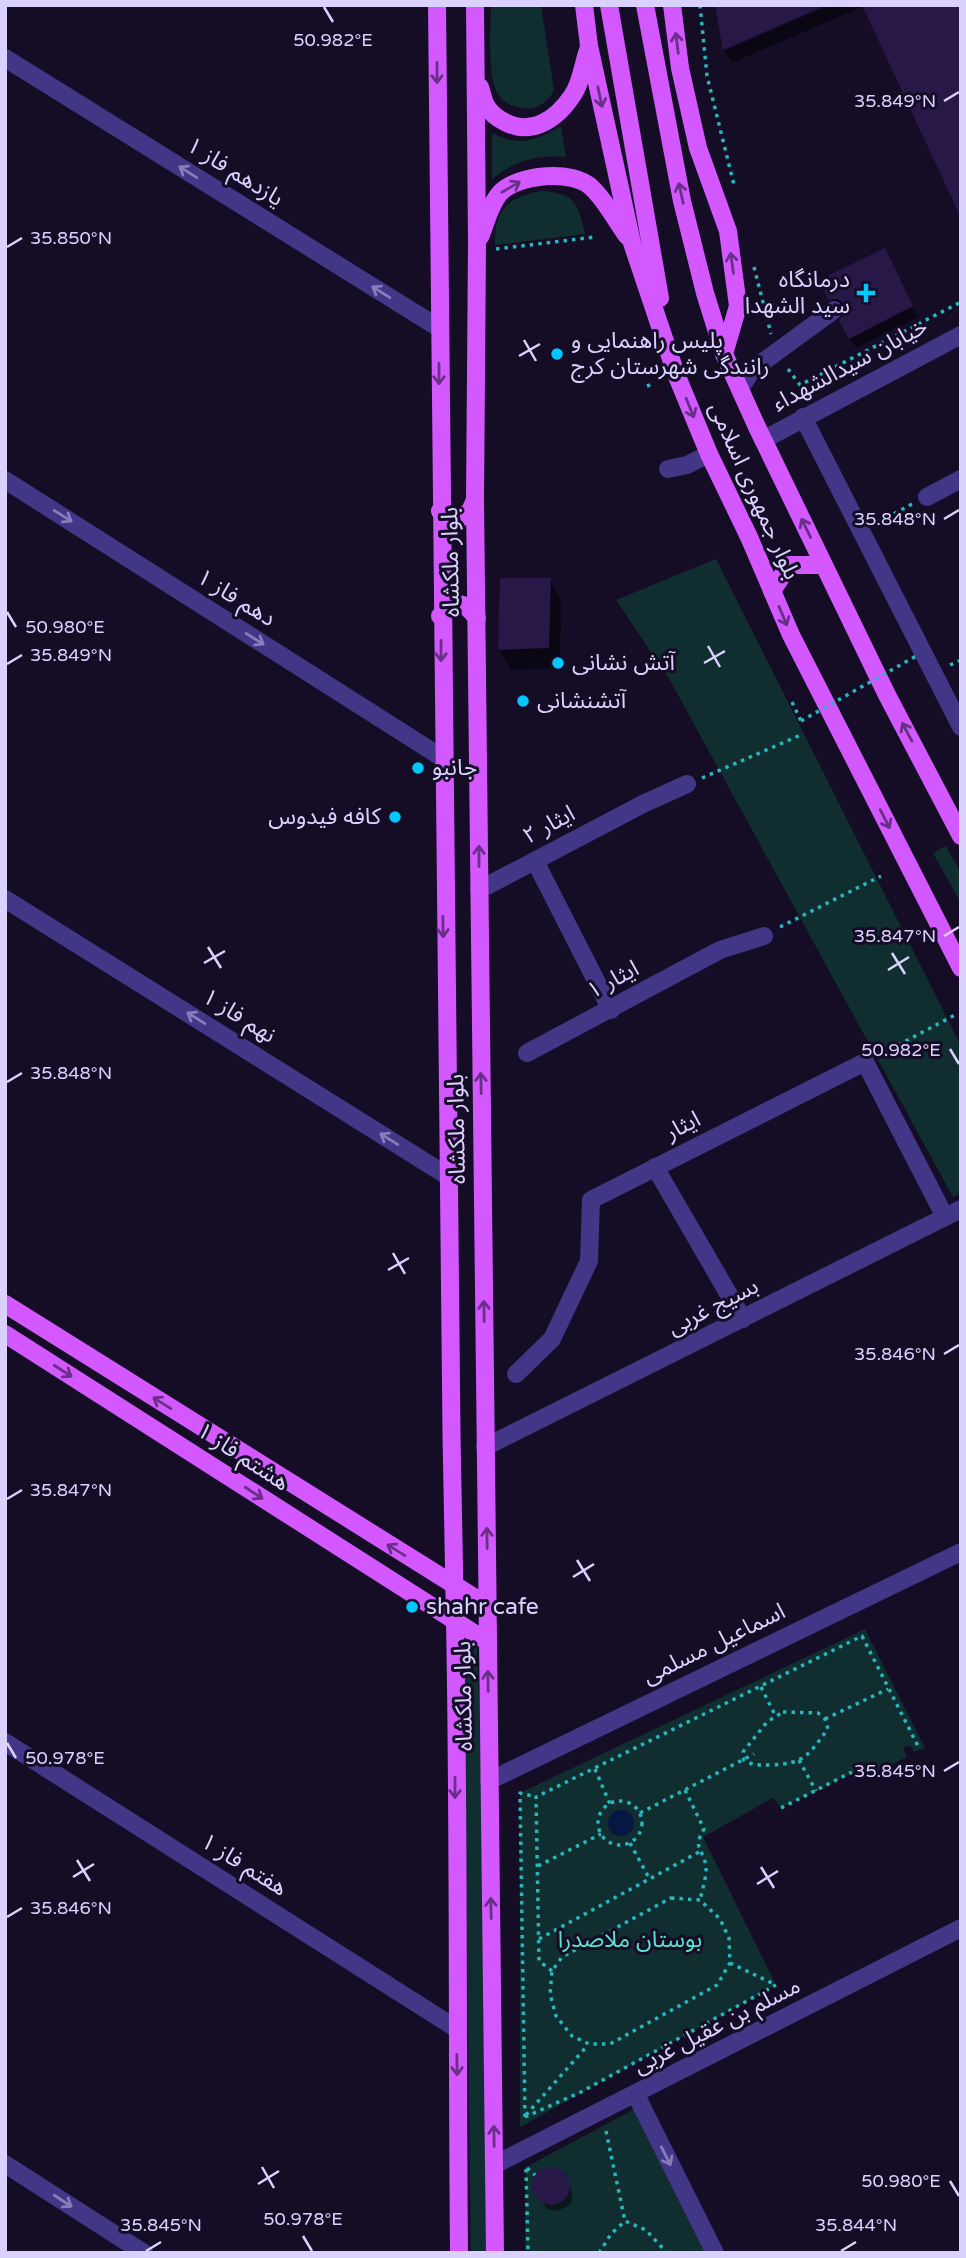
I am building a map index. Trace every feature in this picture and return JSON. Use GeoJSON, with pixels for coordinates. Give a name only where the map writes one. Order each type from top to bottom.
{"type":"FeatureCollection","features":[{"type":"Feature","properties":{"kind":"main road","name":"بلوار ملکشاه"},"geometry":{"type":"LineString","coordinates":[[437,5],[441,757],[455,1622],[459,2253]]}},
{"type":"Feature","properties":{"kind":"main road","name":"بلوار ملکشاه"},"geometry":{"type":"LineString","coordinates":[[475,5],[485,247],[475,500],[495,2253]]}},
{"type":"Feature","properties":{"kind":"main road","name":"بلوار جمهوری اسلامی"},"geometry":{"type":"LineString","coordinates":[[584,5],[589,46],[632,243],[671,357],[709,454],[791,635],[961,968]]}},
{"type":"Feature","properties":{"kind":"main road"},"geometry":{"type":"LineString","coordinates":[[609,5],[671,357]]}},
{"type":"Feature","properties":{"kind":"main road","name":"بلوار جمهوری اسلامی"},"geometry":{"type":"LineString","coordinates":[[645,5],[682,201],[705,293],[724,354],[823,565],[961,836]]}},
{"type":"Feature","properties":{"kind":"main road"},"geometry":{"type":"LineString","coordinates":[[672,5],[680,68],[698,148],[728,231],[737,306],[724,354]]}},
{"type":"Feature","properties":{"kind":"main road"},"geometry":{"type":"LineString","coordinates":[[476,75],[486,106],[493,115],[520,128],[535,127],[552,118],[574,93],[589,46]]}},
{"type":"Feature","properties":{"kind":"main road"},"geometry":{"type":"LineString","coordinates":[[485,247],[496,198],[502,191],[524,180],[548,176],[574,180],[592,188],[632,243]]}},
{"type":"Feature","properties":{"kind":"main road"},"geometry":{"type":"LineString","coordinates":[[440,511],[457,520],[470,511],[475,500]]}},
{"type":"Feature","properties":{"kind":"main road"},"geometry":{"type":"LineString","coordinates":[[772,591],[789,565],[823,565]]}},
{"type":"Feature","properties":{"kind":"main road"},"geometry":{"type":"LineString","coordinates":[[440,616],[453,605],[460,603],[477,618]]}},
{"type":"Feature","properties":{"kind":"main road","name":"هشتم فاز ۱"},"geometry":{"type":"LineString","coordinates":[[5,1304],[488,1606]]}},
{"type":"Feature","properties":{"kind":"main road","name":"هشتم فاز ۱"},"geometry":{"type":"LineString","coordinates":[[5,1334],[488,1642]]}},
{"type":"Feature","properties":{"kind":"street","name":"یازدهم فاز ۱"},"geometry":{"type":"LineString","coordinates":[[5,58],[439,328]]}},
{"type":"Feature","properties":{"kind":"street"},"geometry":{"type":"LineString","coordinates":[[740,389],[752,370],[834,310]]}},
{"type":"Feature","properties":{"kind":"street","name":"خیابان سیدالشهداء"},"geometry":{"type":"LineString","coordinates":[[763,440],[961,335]]}},
{"type":"Feature","properties":{"kind":"street"},"geometry":{"type":"LineString","coordinates":[[803,418],[862,532],[941,696],[961,727]]}},
{"type":"Feature","properties":{"kind":"street"},"geometry":{"type":"LineString","coordinates":[[668,469],[687,465],[709,454]]}},
{"type":"Feature","properties":{"kind":"street"},"geometry":{"type":"LineString","coordinates":[[926,497],[961,479]]}},
{"type":"Feature","properties":{"kind":"street","name":"دهم فاز ۱"},"geometry":{"type":"LineString","coordinates":[[5,480],[441,757]]}},
{"type":"Feature","properties":{"kind":"street","name":"ایثار ۲"},"geometry":{"type":"LineString","coordinates":[[479,890],[643,804],[687,785]]}},
{"type":"Feature","properties":{"kind":"street"},"geometry":{"type":"LineString","coordinates":[[535,861],[611,1010]]}},
{"type":"Feature","properties":{"kind":"street","name":"نهم فاز ۱"},"geometry":{"type":"LineString","coordinates":[[5,899],[446,1175]]}},
{"type":"Feature","properties":{"kind":"street","name":"ایثار ۱"},"geometry":{"type":"LineString","coordinates":[[527,1053],[720,950],[764,936]]}},
{"type":"Feature","properties":{"kind":"street"},"geometry":{"type":"LineString","coordinates":[[866,1062],[953,1213]]}},
{"type":"Feature","properties":{"kind":"street","name":"ایثار"},"geometry":{"type":"LineString","coordinates":[[516,1374],[552,1339],[589,1261],[591,1200],[866,1062]]}},
{"type":"Feature","properties":{"kind":"street"},"geometry":{"type":"LineString","coordinates":[[655,1167],[743,1319]]}},
{"type":"Feature","properties":{"kind":"street","name":"بسیج غربی"},"geometry":{"type":"LineString","coordinates":[[485,1447],[953,1213]]}},
{"type":"Feature","properties":{"kind":"street","name":"اسماعیل مسلمی"},"geometry":{"type":"LineString","coordinates":[[489,1781],[961,1552]]}},
{"type":"Feature","properties":{"kind":"street","name":"هفتم فاز ۱"},"geometry":{"type":"LineString","coordinates":[[5,1742],[457,2029]]}},
{"type":"Feature","properties":{"kind":"street","name":"مسلم بن عقیل غربی"},"geometry":{"type":"LineString","coordinates":[[494,2165],[961,1928]]}},
{"type":"Feature","properties":{"kind":"street"},"geometry":{"type":"LineString","coordinates":[[636,2095],[715,2253]]}},
{"type":"Feature","properties":{"kind":"street"},"geometry":{"type":"LineString","coordinates":[[5,2164],[144,2253]]}},
{"type":"Feature","properties":{"kind":"path"},"geometry":{"type":"LineString","coordinates":[[700,5],[707,76],[736,193]]}},
{"type":"Feature","properties":{"kind":"path"},"geometry":{"type":"LineString","coordinates":[[485,247],[595,237]]}},
{"type":"Feature","properties":{"kind":"path"},"geometry":{"type":"LineString","coordinates":[[752,257],[775,351],[800,385],[961,302]]}},
{"type":"Feature","properties":{"kind":"path"},"geometry":{"type":"LineString","coordinates":[[647,386],[655,383]]}},
{"type":"Feature","properties":{"kind":"path"},"geometry":{"type":"LineString","coordinates":[[862,532],[926,497]]}},
{"type":"Feature","properties":{"kind":"path"},"geometry":{"type":"LineString","coordinates":[[792,702],[801,721],[918,655]]}},
{"type":"Feature","properties":{"kind":"path"},"geometry":{"type":"LineString","coordinates":[[687,785],[803,734]]}},
{"type":"Feature","properties":{"kind":"path"},"geometry":{"type":"LineString","coordinates":[[764,936],[881,876]]}},
{"type":"Feature","properties":{"kind":"path"},"geometry":{"type":"LineString","coordinates":[[866,1062],[955,1015]]}},
{"type":"Feature","properties":{"kind":"path"},"geometry":{"type":"LineString","coordinates":[[525,2117],[520,1793],[536,1797],[862,1636],[919,1748]]}},
{"type":"Feature","properties":{"kind":"path"},"geometry":{"type":"LineString","coordinates":[[761,1687],[775,1715]]}},
{"type":"Feature","properties":{"kind":"path"},"geometry":{"type":"LineString","coordinates":[[825,1719],[888,1689]]}},
{"type":"Feature","properties":{"kind":"path"},"geometry":{"type":"LineString","coordinates":[[783,1712],[818,1713],[825,1719],[828,1729],[809,1755],[791,1764],[751,1765],[744,1760],[743,1752],[775,1715],[783,1712]]}},
{"type":"Feature","properties":{"kind":"path"},"geometry":{"type":"LineString","coordinates":[[640,1814],[754,1754]]}},
{"type":"Feature","properties":{"kind":"path"},"geometry":{"type":"LineString","coordinates":[[799,1760],[816,1791]]}},
{"type":"Feature","properties":{"kind":"path"},"geometry":{"type":"LineString","coordinates":[[595,1769],[610,1804]]}},
{"type":"Feature","properties":{"kind":"path"},"geometry":{"type":"LineString","coordinates":[[781,1808],[852,1772]]}},
{"type":"Feature","properties":{"kind":"path"},"geometry":{"type":"LineString","coordinates":[[685,1790],[704,1829],[698,1839],[699,1852],[706,1867],[700,1900]]}},
{"type":"Feature","properties":{"kind":"path"},"geometry":{"type":"LineString","coordinates":[[536,1797],[539,1961],[552,1971]]}},
{"type":"Feature","properties":{"kind":"path"},"geometry":{"type":"LineString","coordinates":[[610,1804],[630,1804],[640,1814],[639,1835],[630,1842],[612,1844],[601,1834],[598,1821],[600,1814],[610,1804]]}},
{"type":"Feature","properties":{"kind":"path"},"geometry":{"type":"LineString","coordinates":[[538,1866],[601,1834]]}},
{"type":"Feature","properties":{"kind":"path"},"geometry":{"type":"LineString","coordinates":[[630,1842],[649,1878]]}},
{"type":"Feature","properties":{"kind":"path"},"geometry":{"type":"LineString","coordinates":[[539,1939],[699,1852]]}},
{"type":"Feature","properties":{"kind":"path"},"geometry":{"type":"LineString","coordinates":[[671,1898],[700,1900],[720,1919],[729,1938],[730,1963],[718,1985],[610,2044],[589,2044],[572,2036],[556,2016],[550,1994],[552,1971],[562,1957],[671,1898]]}},
{"type":"Feature","properties":{"kind":"path"},"geometry":{"type":"LineString","coordinates":[[525,2117],[580,2092],[776,1985],[730,1963]]}},
{"type":"Feature","properties":{"kind":"path"},"geometry":{"type":"LineString","coordinates":[[525,2117],[589,2044]]}},
{"type":"Feature","properties":{"kind":"path"},"geometry":{"type":"LineString","coordinates":[[601,2112],[625,2221]]}},
{"type":"Feature","properties":{"kind":"path"},"geometry":{"type":"LineString","coordinates":[[526,2167],[528,2253]]}},
{"type":"Feature","properties":{"kind":"path"},"geometry":{"type":"LineString","coordinates":[[599,2253],[611,2234],[625,2221]]}},
{"type":"Feature","properties":{"kind":"path"},"geometry":{"type":"LineString","coordinates":[[625,2221],[646,2230],[667,2253]]}},
{"type":"Feature","properties":{"kind":"green space"},"geometry":{"type":"Polygon","coordinates":[[[491,5],[541,5],[554,90],[539,106],[530,108],[511,105],[502,100],[496,89],[490,53],[491,5]]]}},
{"type":"Feature","properties":{"kind":"green space"},"geometry":{"type":"Polygon","coordinates":[[[561,126],[566,157],[527,160],[509,167],[492,179],[492,133],[520,141],[535,138],[561,126]]]}},
{"type":"Feature","properties":{"kind":"green space"},"geometry":{"type":"Polygon","coordinates":[[[541,191],[568,197],[577,207],[585,234],[495,245],[497,223],[505,207],[520,197],[541,191]]]}},
{"type":"Feature","properties":{"kind":"green space"},"geometry":{"type":"Polygon","coordinates":[[[716,559],[961,1046],[961,1193],[953,1197],[671,682],[616,600],[716,559]]]}},
{"type":"Feature","properties":{"kind":"green space"},"geometry":{"type":"Polygon","coordinates":[[[946,846],[961,873],[961,903],[933,853],[946,846]]]}},
{"type":"Feature","properties":{"kind":"green space","name":"بوستان ملاصدرا"},"geometry":{"type":"Polygon","coordinates":[[[865,1629],[925,1748],[914,1752],[910,1745],[903,1748],[907,1757],[862,1779],[857,1771],[781,1808],[773,1798],[703,1837],[776,1985],[520,2127],[520,1793],[865,1629]]]}},
{"type":"Feature","properties":{"kind":"green space"},"geometry":{"type":"Polygon","coordinates":[[[463,1640],[477,1646],[483,1806],[489,2253],[471,2253],[463,1640]]]}},
{"type":"Feature","properties":{"kind":"green space"},"geometry":{"type":"Polygon","coordinates":[[[636,2108],[710,2253],[525,2253],[526,2167],[636,2108]]]}},
{"type":"Feature","properties":{"kind":"water"},"geometry":{"type":"Polygon","coordinates":[[[621,1810],[630,1814],[634,1823],[630,1832],[621,1836],[612,1832],[608,1823],[612,1814],[621,1810]]]}},
{"type":"Feature","properties":{"kind":"building"},"geometry":{"type":"Polygon","coordinates":[[[715,5],[826,5],[723,50],[715,5]]]}},
{"type":"Feature","properties":{"kind":"building"},"geometry":{"type":"Polygon","coordinates":[[[862,5],[961,5],[961,218],[862,5]]]}},
{"type":"Feature","properties":{"kind":"building","name":"درمانگاه سید الشهدا"},"geometry":{"type":"Polygon","coordinates":[[[885,248],[913,306],[849,339],[839,320],[845,314],[844,304],[838,299],[829,300],[819,280],[885,248]]]}},
{"type":"Feature","properties":{"kind":"building"},"geometry":{"type":"Polygon","coordinates":[[[500,578],[551,578],[549,648],[498,650],[500,578]]]}},
{"type":"Feature","properties":{"kind":"building"},"geometry":{"type":"Polygon","coordinates":[[[551,2167],[564,2173],[570,2186],[564,2199],[551,2205],[538,2199],[532,2186],[538,2173],[551,2167]]]}},
{"type":"Feature","properties":{"kind":"place","name":"درمانگاه سید الشهدا"},"geometry":{"type":"Point","coordinates":[866,293]}},
{"type":"Feature","properties":{"kind":"place","name":"پلیس راهنمایی و رانندگی شهرستان کرج"},"geometry":{"type":"Point","coordinates":[557,354]}},
{"type":"Feature","properties":{"kind":"place","name":"آتش نشانی"},"geometry":{"type":"Point","coordinates":[558,663]}},
{"type":"Feature","properties":{"kind":"place","name":"آتشنشانی"},"geometry":{"type":"Point","coordinates":[523,701]}},
{"type":"Feature","properties":{"kind":"place","name":"جانبو"},"geometry":{"type":"Point","coordinates":[418,768]}},
{"type":"Feature","properties":{"kind":"place","name":"كافه فيدوس"},"geometry":{"type":"Point","coordinates":[395,817]}},
{"type":"Feature","properties":{"kind":"place","name":"shahr cafe"},"geometry":{"type":"Point","coordinates":[412,1607]}}]}
